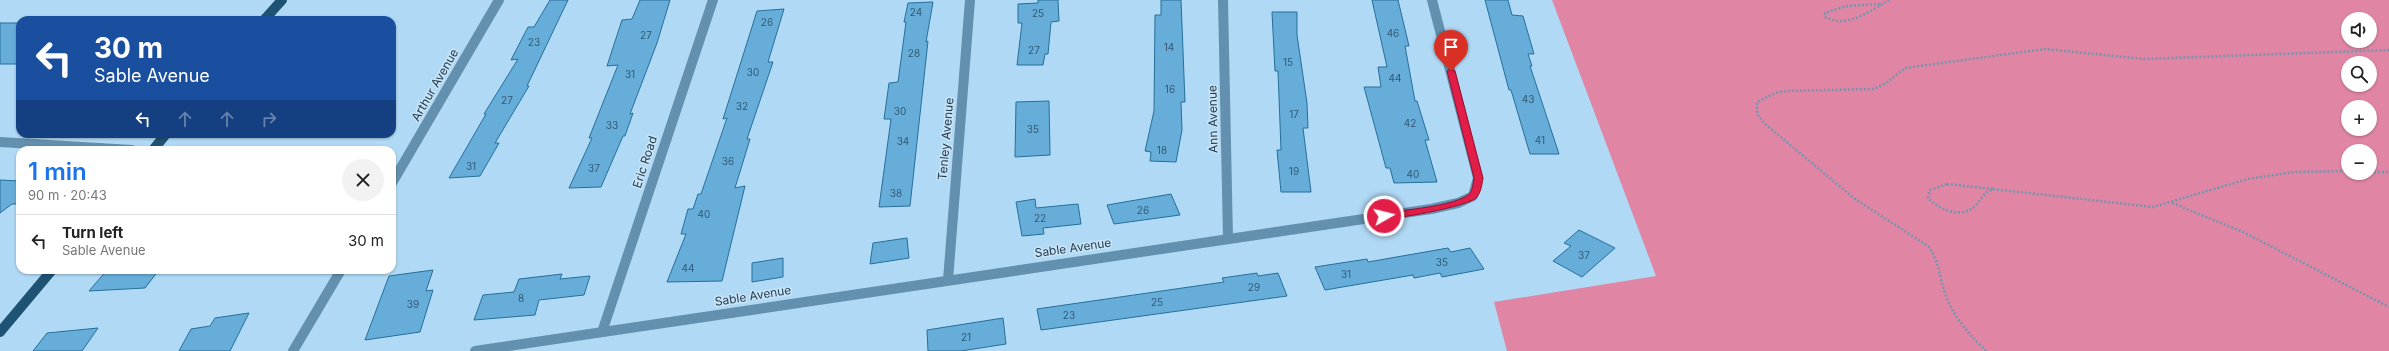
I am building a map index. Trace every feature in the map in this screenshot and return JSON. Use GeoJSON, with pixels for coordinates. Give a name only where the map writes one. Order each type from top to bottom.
{"type":"FeatureCollection","features":[{"type":"Feature","properties":{"kind":"main road"},"geometry":{"type":"LineString","coordinates":[[268,16],[282,0]]}},
{"type":"Feature","properties":{"kind":"main road"},"geometry":{"type":"LineString","coordinates":[[156,146],[163,138]]}},
{"type":"Feature","properties":{"kind":"main road"},"geometry":{"type":"LineString","coordinates":[[0,332],[49,274]]}},
{"type":"Feature","properties":{"kind":"street","name":"Arthur Avenue"},"geometry":{"type":"LineString","coordinates":[[396,176],[500,0]]}},
{"type":"Feature","properties":{"kind":"street","name":"Eric Road"},"geometry":{"type":"LineString","coordinates":[[602,332],[713,0]]}},
{"type":"Feature","properties":{"kind":"street","name":"Tenley Avenue"},"geometry":{"type":"LineString","coordinates":[[948,280],[970,0]]}},
{"type":"Feature","properties":{"kind":"street","name":"Ann Avenue"},"geometry":{"type":"LineString","coordinates":[[1223,0],[1228,238]]}},
{"type":"Feature","properties":{"kind":"street","name":"Sable Avenue"},"geometry":{"type":"LineString","coordinates":[[475,351],[1458,204],[1473,196],[1478,178],[1432,0]]}},
{"type":"Feature","properties":{"kind":"street"},"geometry":{"type":"LineString","coordinates":[[0,142],[66,146]]}},
{"type":"Feature","properties":{"kind":"street"},"geometry":{"type":"LineString","coordinates":[[293,351],[339,274]]}},
{"type":"Feature","properties":{"kind":"path"},"geometry":{"type":"LineString","coordinates":[[1880,4],[1835,8],[1825,13],[1825,16],[1837,21],[1848,20],[1889,0]]}},
{"type":"Feature","properties":{"kind":"path"},"geometry":{"type":"LineString","coordinates":[[1986,351],[1964,331],[1951,309],[1945,296],[1939,261],[1935,253],[1928,246],[1855,198],[1764,123],[1757,115],[1755,108],[1757,102],[1770,95],[1786,91],[1874,88],[1886,83],[1905,68],[2045,49],[2144,59],[2185,59],[2247,54],[2389,50]]}},
{"type":"Feature","properties":{"kind":"path"},"geometry":{"type":"LineString","coordinates":[[1993,189],[1981,194],[1974,206],[1966,211],[1942,209],[1928,198],[1930,190],[1947,184],[1993,189],[2130,206],[2153,207],[2172,203],[2248,179],[2294,172],[2341,171]]}},
{"type":"Feature","properties":{"kind":"path"},"geometry":{"type":"LineString","coordinates":[[2377,172],[2389,172]]}},
{"type":"Feature","properties":{"kind":"path"},"geometry":{"type":"LineString","coordinates":[[2172,203],[2243,232],[2389,307]]}},
{"type":"Feature","properties":{"kind":"shaded area"},"geometry":{"type":"Polygon","coordinates":[[[1552,0],[2389,0],[2389,351],[1507,351],[1494,302],[1656,276],[1552,0]]]}},
{"type":"Feature","properties":{"kind":"building"},"geometry":{"type":"Polygon","coordinates":[[[550,0],[568,0],[527,86],[529,86],[495,143],[499,143],[480,176],[449,178],[486,114],[484,114],[518,59],[511,60],[528,27],[534,27],[550,0]]]}},
{"type":"Feature","properties":{"kind":"building"},"geometry":{"type":"Polygon","coordinates":[[[640,0],[670,0],[657,43],[630,114],[633,113],[625,136],[623,136],[601,187],[569,188],[592,138],[589,138],[618,65],[607,66],[622,20],[632,19],[640,0]]]}},
{"type":"Feature","properties":{"kind":"building"},"geometry":{"type":"Polygon","coordinates":[[[1038,0],[1058,0],[1059,21],[1051,22],[1048,54],[1045,54],[1043,65],[1017,65],[1022,23],[1018,23],[1018,4],[1038,3],[1038,0]]]}},
{"type":"Feature","properties":{"kind":"building"},"geometry":{"type":"Polygon","coordinates":[[[1161,0],[1181,0],[1185,102],[1181,102],[1182,130],[1176,162],[1150,161],[1151,152],[1145,151],[1154,111],[1155,15],[1161,15],[1161,0]]]}},
{"type":"Feature","properties":{"kind":"building"},"geometry":{"type":"Polygon","coordinates":[[[1372,0],[1398,0],[1409,46],[1405,46],[1415,101],[1417,101],[1429,140],[1425,140],[1437,182],[1394,183],[1390,168],[1386,168],[1364,87],[1381,87],[1378,67],[1387,67],[1372,0]]]}},
{"type":"Feature","properties":{"kind":"building"},"geometry":{"type":"Polygon","coordinates":[[[1485,0],[1508,0],[1512,15],[1523,16],[1534,54],[1528,54],[1532,66],[1530,66],[1559,154],[1530,154],[1511,90],[1509,90],[1485,0]]]}},
{"type":"Feature","properties":{"kind":"building"},"geometry":{"type":"Polygon","coordinates":[[[933,2],[926,42],[928,41],[910,206],[879,207],[891,119],[884,119],[889,83],[898,82],[906,22],[904,22],[908,3],[933,2]]]}},
{"type":"Feature","properties":{"kind":"building"},"geometry":{"type":"Polygon","coordinates":[[[784,9],[768,62],[773,62],[747,139],[750,139],[735,188],[745,186],[722,281],[667,282],[686,234],[681,234],[688,209],[693,209],[698,194],[701,194],[727,118],[723,119],[757,11],[784,9]]]}},
{"type":"Feature","properties":{"kind":"building"},"geometry":{"type":"Polygon","coordinates":[[[1272,12],[1297,12],[1297,35],[1307,103],[1308,128],[1303,128],[1311,192],[1281,192],[1277,150],[1281,150],[1278,71],[1275,71],[1272,12]]]}},
{"type":"Feature","properties":{"kind":"building"},"geometry":{"type":"Polygon","coordinates":[[[0,23],[16,23],[16,64],[0,64],[0,23]]]}},
{"type":"Feature","properties":{"kind":"building"},"geometry":{"type":"Polygon","coordinates":[[[1049,101],[1050,155],[1015,157],[1016,102],[1049,101]]]}},
{"type":"Feature","properties":{"kind":"building"},"geometry":{"type":"Polygon","coordinates":[[[0,180],[16,181],[16,204],[12,204],[0,213],[0,180]]]}},
{"type":"Feature","properties":{"kind":"building"},"geometry":{"type":"Polygon","coordinates":[[[1171,194],[1180,215],[1114,224],[1107,205],[1171,194]]]}},
{"type":"Feature","properties":{"kind":"building"},"geometry":{"type":"Polygon","coordinates":[[[1035,199],[1036,208],[1078,204],[1081,224],[1043,228],[1044,234],[1022,236],[1016,202],[1035,199]]]}},
{"type":"Feature","properties":{"kind":"building"},"geometry":{"type":"Polygon","coordinates":[[[1579,230],[1615,248],[1582,277],[1553,261],[1571,246],[1564,243],[1579,230]]]}},
{"type":"Feature","properties":{"kind":"building"},"geometry":{"type":"Polygon","coordinates":[[[907,238],[909,258],[870,264],[873,243],[907,238]]]}},
{"type":"Feature","properties":{"kind":"building"},"geometry":{"type":"Polygon","coordinates":[[[1448,248],[1451,252],[1470,248],[1484,269],[1442,277],[1440,273],[1414,278],[1413,275],[1325,290],[1315,267],[1367,259],[1368,262],[1448,248]]]}},
{"type":"Feature","properties":{"kind":"building"},"geometry":{"type":"Polygon","coordinates":[[[783,258],[783,277],[752,282],[752,263],[783,258]]]}},
{"type":"Feature","properties":{"kind":"building"},"geometry":{"type":"Polygon","coordinates":[[[433,270],[426,291],[433,290],[420,332],[365,340],[389,276],[433,270]]]}},
{"type":"Feature","properties":{"kind":"building"},"geometry":{"type":"Polygon","coordinates":[[[1257,273],[1258,276],[1278,273],[1287,296],[1041,330],[1037,309],[1224,282],[1222,278],[1257,273]]]}},
{"type":"Feature","properties":{"kind":"building"},"geometry":{"type":"Polygon","coordinates":[[[104,274],[156,274],[145,288],[89,291],[104,274]]]}},
{"type":"Feature","properties":{"kind":"building"},"geometry":{"type":"Polygon","coordinates":[[[562,274],[560,279],[590,276],[584,295],[539,300],[535,315],[474,320],[483,295],[514,292],[519,279],[562,274]]]}},
{"type":"Feature","properties":{"kind":"building"},"geometry":{"type":"Polygon","coordinates":[[[249,313],[230,351],[179,351],[191,329],[210,326],[215,318],[249,313]]]}},
{"type":"Feature","properties":{"kind":"building"},"geometry":{"type":"Polygon","coordinates":[[[1003,318],[1006,344],[961,351],[928,351],[927,330],[1003,318]]]}},
{"type":"Feature","properties":{"kind":"building"},"geometry":{"type":"Polygon","coordinates":[[[98,328],[82,351],[33,351],[47,333],[98,328]]]}},
{"type":"Feature","properties":{"kind":"route"},"geometry":{"type":"LineString","coordinates":[[1384,216],[1458,204],[1473,196],[1476,190],[1478,178],[1451,71]]}}]}
